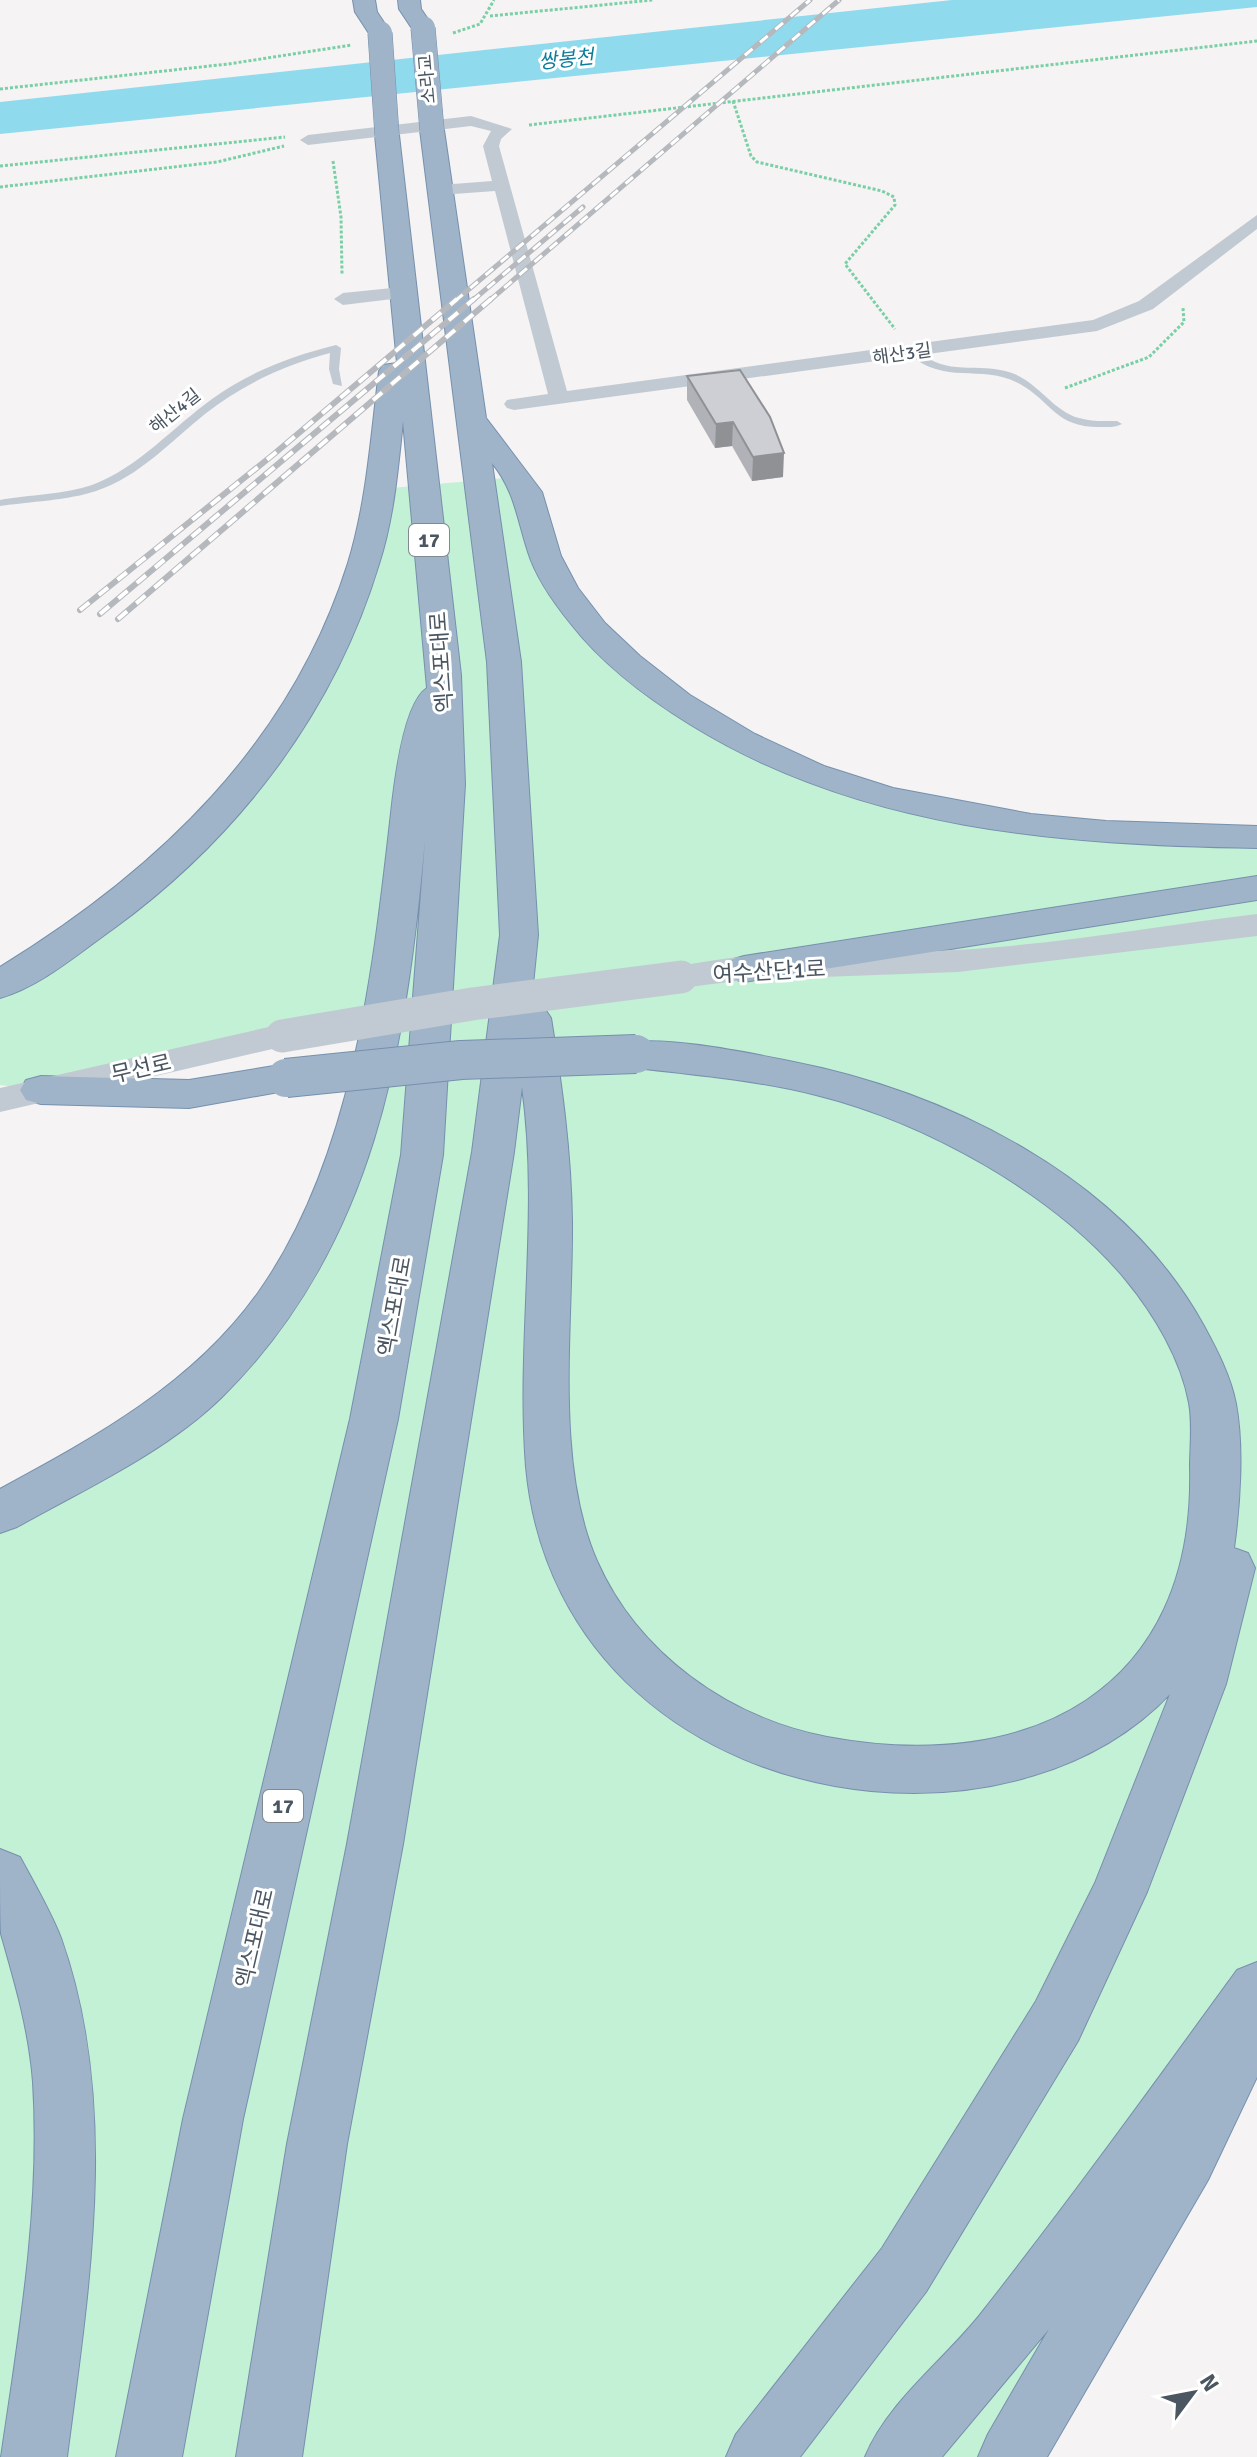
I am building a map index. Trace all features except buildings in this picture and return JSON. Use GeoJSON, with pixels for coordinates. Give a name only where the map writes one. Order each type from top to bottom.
{"type":"FeatureCollection","features":[{"type":"Feature","properties":{"kind":"highway"},"geometry":{"type":"LineString","coordinates":[[409,0],[410,9],[423,28]]}},
{"type":"Feature","properties":{"kind":"highway"},"geometry":{"type":"LineString","coordinates":[[423,28],[428,0]]}},
{"type":"Feature","properties":{"kind":"highway","name":"소라교"},"geometry":{"type":"LineString","coordinates":[[368,3],[380,33],[387,135]]}},
{"type":"Feature","properties":{"kind":"highway","name":"소라교"},"geometry":{"type":"LineString","coordinates":[[423,28],[440,190]]}},
{"type":"Feature","properties":{"kind":"highway","name":"엑스포대로"},"geometry":{"type":"LineString","coordinates":[[149,2457],[213,2119],[374,1419],[422,1155],[447,784],[444,675],[387,135]]}},
{"type":"Feature","properties":{"kind":"highway"},"geometry":{"type":"LineString","coordinates":[[440,190],[504,662],[519,935],[548,1137],[548,1445],[554,1508],[574,1566],[607,1622],[652,1679],[686,1706],[731,1731],[778,1749],[840,1765],[953,1770],[991,1762],[1074,1734],[1107,1717],[1133,1697],[1164,1662],[1202,1581],[1218,1494],[1214,1403]]}},
{"type":"Feature","properties":{"kind":"highway"},"geometry":{"type":"LineString","coordinates":[[0,985],[102,918],[173,861],[240,795],[291,722],[341,628],[367,553],[378,500],[402,293]]}},
{"type":"Feature","properties":{"kind":"highway"},"geometry":{"type":"LineString","coordinates":[[471,419],[526,490],[544,555],[582,617],[636,670],[704,720],[746,744],[846,785],[997,822],[1133,835],[1257,837]]}},
{"type":"Feature","properties":{"kind":"highway"},"geometry":{"type":"LineString","coordinates":[[0,1513],[123,1445],[204,1385],[273,1307],[307,1252],[339,1185],[358,1131],[397,931],[415,754],[444,675]]}},
{"type":"Feature","properties":{"kind":"highway"},"geometry":{"type":"LineString","coordinates":[[744,969],[1257,888]]}},
{"type":"Feature","properties":{"kind":"highway"},"geometry":{"type":"LineString","coordinates":[[269,2457],[317,2144],[375,1844],[490,1168],[519,935]]}},
{"type":"Feature","properties":{"kind":"highway"},"geometry":{"type":"LineString","coordinates":[[41,1090],[189,1094],[286,1078],[453,1058],[559,1053],[636,1054],[725,1064],[825,1083],[906,1110],[999,1157],[1049,1188],[1127,1252],[1164,1299],[1193,1352],[1232,1440],[1237,1469],[1234,1550],[1200,1684],[1119,1892],[1057,2021],[980,2151],[904,2270],[759,2457]]}},
{"type":"Feature","properties":{"kind":"highway"},"geometry":{"type":"LineString","coordinates":[[0,1875],[27,1927],[47,1982],[63,2096],[62,2221],[34,2457]]}},
{"type":"Feature","properties":{"kind":"highway"},"geometry":{"type":"LineString","coordinates":[[898,2457],[987,2357],[1079,2239],[1257,1990]]}},
{"type":"Feature","properties":{"kind":"highway"},"geometry":{"type":"LineString","coordinates":[[1011,2457],[1059,2368],[1144,2235],[1227,2076],[1257,2007]]}},
{"type":"Feature","properties":{"kind":"street"},"geometry":{"type":"LineString","coordinates":[[308,140],[471,121],[504,129]]}},
{"type":"Feature","properties":{"kind":"street"},"geometry":{"type":"LineString","coordinates":[[504,129],[490,142],[499,186],[559,399]]}},
{"type":"Feature","properties":{"kind":"street"},"geometry":{"type":"LineString","coordinates":[[440,190],[499,186]]}},
{"type":"Feature","properties":{"kind":"street","name":"해산3길"},"geometry":{"type":"LineString","coordinates":[[514,404],[1097,325],[1134,312],[1257,220]]}},
{"type":"Feature","properties":{"kind":"street"},"geometry":{"type":"LineString","coordinates":[[343,299],[402,293]]}},
{"type":"Feature","properties":{"kind":"street","name":"여수산단1로"},"geometry":{"type":"LineString","coordinates":[[282,1036],[458,1006],[744,969],[958,961],[1257,925]]}},
{"type":"Feature","properties":{"kind":"street","name":"무선로"},"geometry":{"type":"LineString","coordinates":[[0,1100],[282,1036]]}},
{"type":"Feature","properties":{"kind":"lane","name":"해산4길"},"geometry":{"type":"LineString","coordinates":[[0,503],[105,484],[138,465],[217,400],[245,382],[312,354],[336,348],[334,369],[338,384]]}},
{"type":"Feature","properties":{"kind":"lane"},"geometry":{"type":"LineString","coordinates":[[913,352],[947,373],[1004,374],[1022,382],[1066,419],[1092,425],[1117,424]]}},
{"type":"Feature","properties":{"kind":"path"},"geometry":{"type":"LineString","coordinates":[[446,34],[481,27],[490,16],[494,0]]}},
{"type":"Feature","properties":{"kind":"path"},"geometry":{"type":"LineString","coordinates":[[490,16],[653,0]]}},
{"type":"Feature","properties":{"kind":"path"},"geometry":{"type":"LineString","coordinates":[[504,129],[1257,41]]}},
{"type":"Feature","properties":{"kind":"path"},"geometry":{"type":"LineString","coordinates":[[0,89],[228,64],[352,44]]}},
{"type":"Feature","properties":{"kind":"path"},"geometry":{"type":"LineString","coordinates":[[733,101],[751,156],[757,162],[882,191],[894,197],[895,205],[845,264],[913,352]]}},
{"type":"Feature","properties":{"kind":"path"},"geometry":{"type":"LineString","coordinates":[[0,166],[266,136],[308,140],[326,148],[334,162],[341,217],[343,299]]}},
{"type":"Feature","properties":{"kind":"path"},"geometry":{"type":"LineString","coordinates":[[0,187],[235,159],[308,140]]}},
{"type":"Feature","properties":{"kind":"path"},"geometry":{"type":"LineString","coordinates":[[1038,395],[1105,376],[1160,349],[1186,318],[1170,287]]}},
{"type":"Feature","properties":{"kind":"green space"},"geometry":{"type":"Polygon","coordinates":[[[517,477],[562,587],[703,720],[940,811],[1257,837],[1257,2007],[1011,2457],[0,2457],[0,1513],[273,1307],[375,1019],[41,1090],[0,1085],[0,985],[62,947],[283,735],[380,489],[517,477]]]}},
{"type":"Feature","properties":{"kind":"water","name":"쌍봉천"},"geometry":{"type":"Polygon","coordinates":[[[952,0],[1257,0],[1257,7],[0,134],[0,102],[952,0]]]}},
{"type":"Feature","properties":{"kind":"railway"},"geometry":{"type":"LineString","coordinates":[[455,301],[810,0]]}},
{"type":"Feature","properties":{"kind":"railway"},"geometry":{"type":"LineString","coordinates":[[489,301],[839,0]]}},
{"type":"Feature","properties":{"kind":"railway"},"geometry":{"type":"LineString","coordinates":[[472,301],[583,207]]}},
{"type":"Feature","properties":{"kind":"railway"},"geometry":{"type":"LineString","coordinates":[[80,610],[274,454],[457,299]]}},
{"type":"Feature","properties":{"kind":"railway"},"geometry":{"type":"LineString","coordinates":[[100,614],[474,299]]}},
{"type":"Feature","properties":{"kind":"railway"},"geometry":{"type":"LineString","coordinates":[[118,619],[491,299]]}}]}
